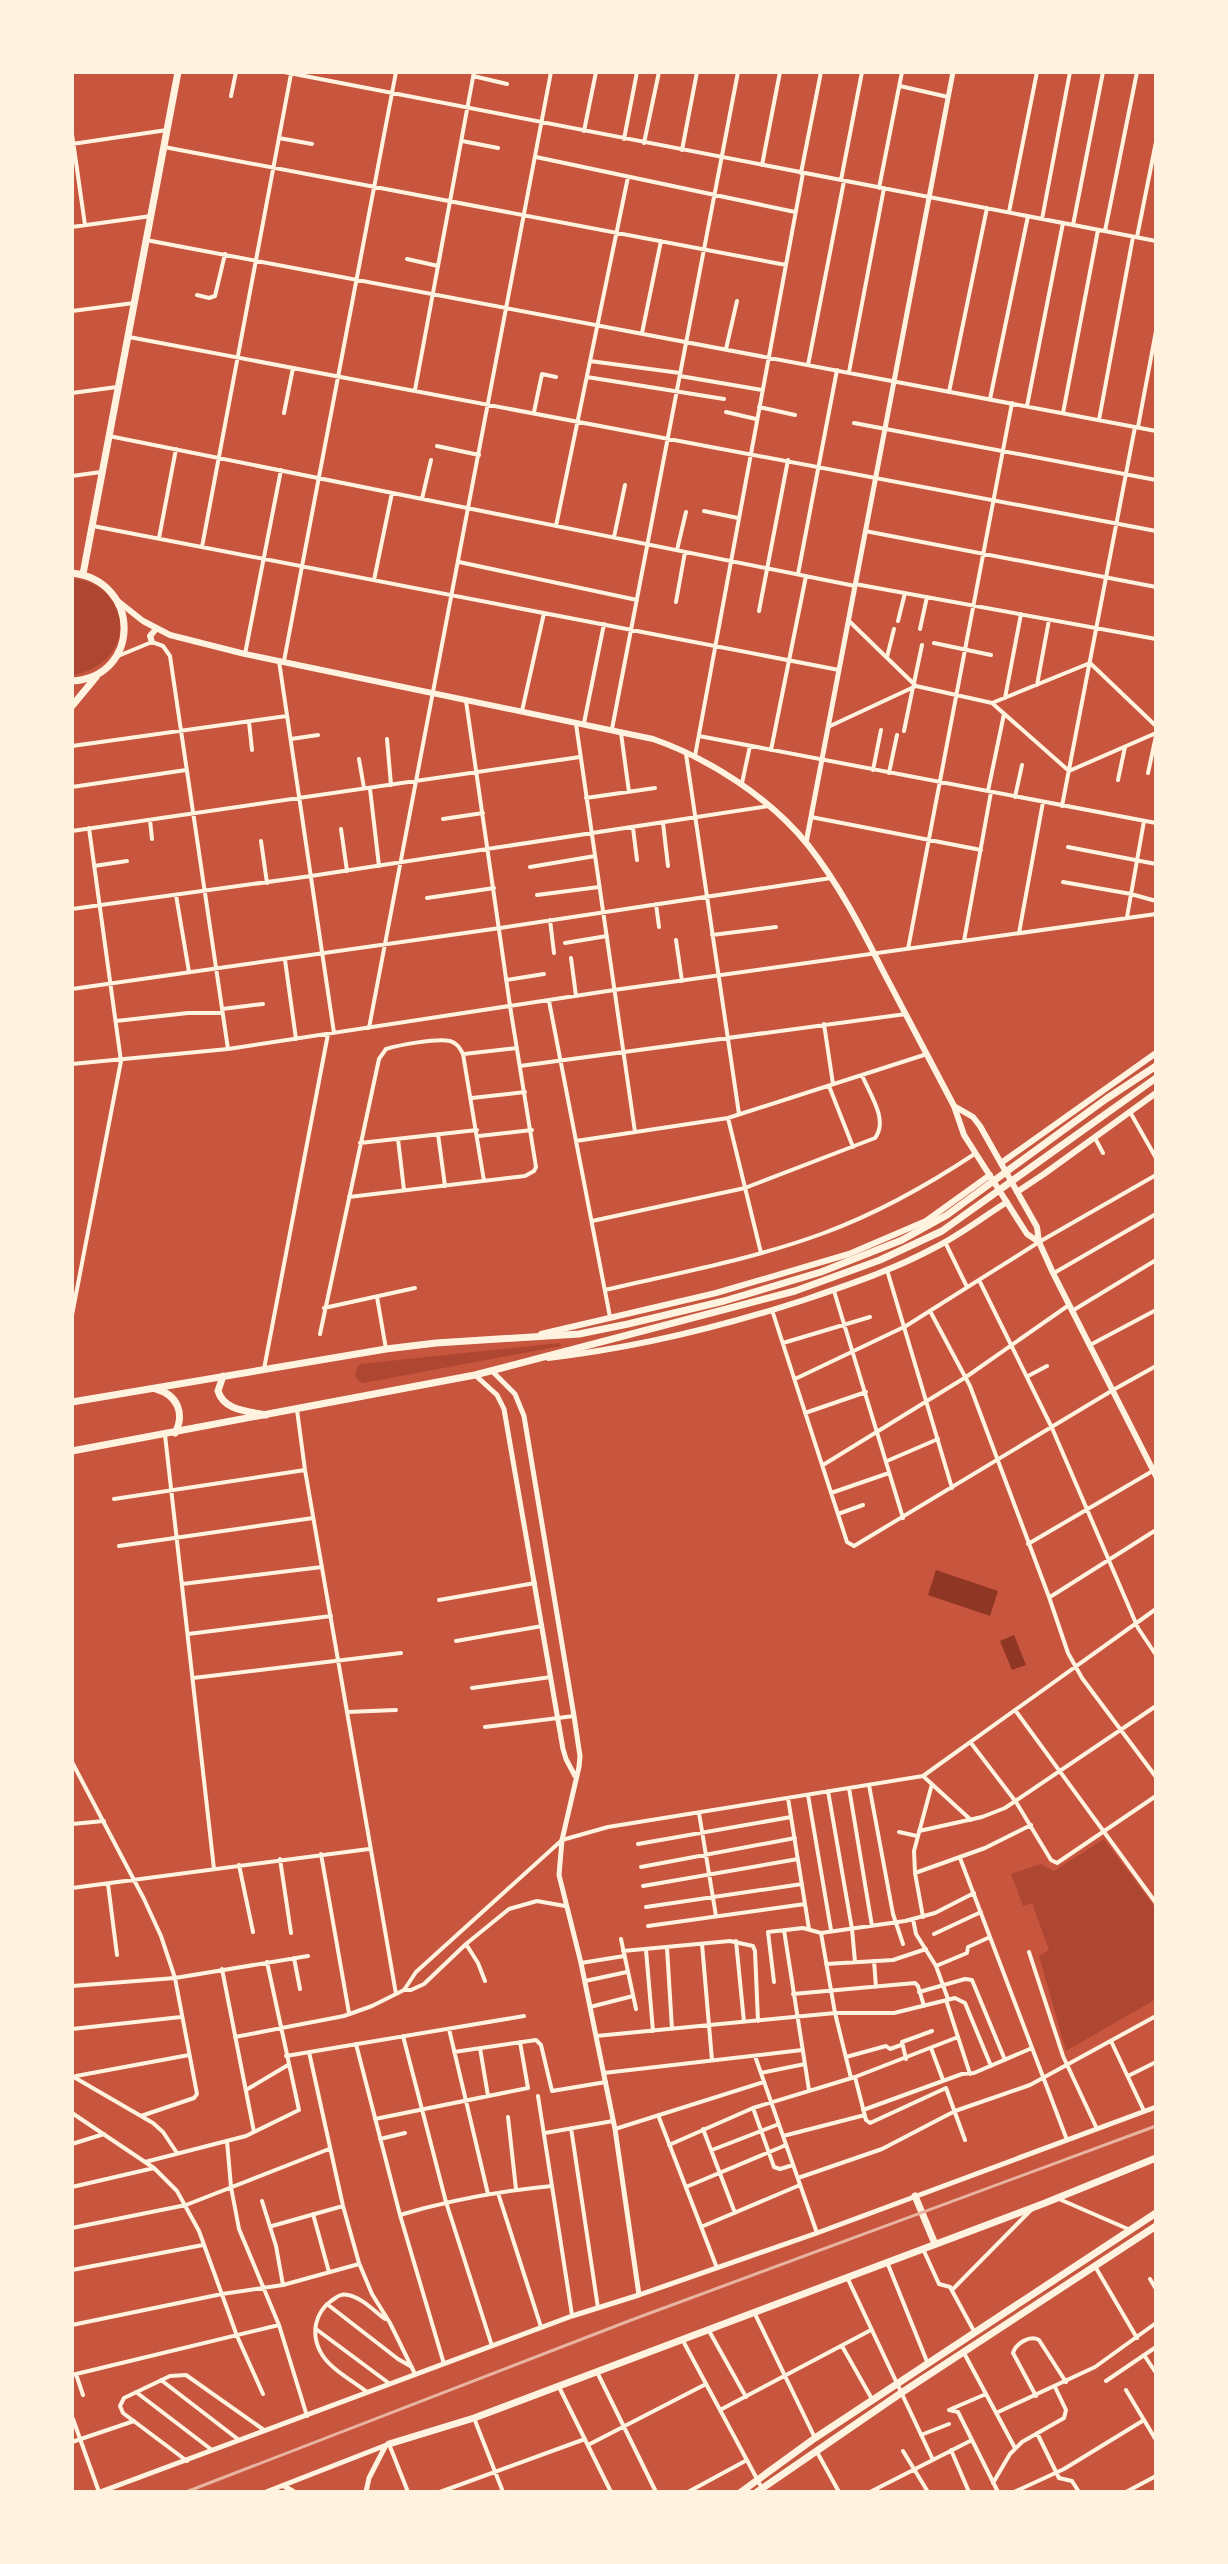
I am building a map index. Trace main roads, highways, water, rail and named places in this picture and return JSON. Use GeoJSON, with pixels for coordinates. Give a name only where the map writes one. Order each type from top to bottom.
{"type":"FeatureCollection","features":[{"type":"Feature","properties":{"kind":"main road"},"geometry":{"type":"LineString","coordinates":[[83,574],[178,72]]}},
{"type":"Feature","properties":{"kind":"main road"},"geometry":{"type":"LineString","coordinates":[[72,573],[97,580],[119,602],[156,629],[170,635],[245,654],[620,731],[686,751],[741,785],[769,806],[806,843],[831,878],[954,1106],[964,1135],[1029,1237],[1039,1242]]}},
{"type":"Feature","properties":{"kind":"main road"},"geometry":{"type":"LineString","coordinates":[[72,706],[98,673],[116,657],[122,644],[124,616],[119,602]]}},
{"type":"Feature","properties":{"kind":"main road"},"geometry":{"type":"LineString","coordinates":[[152,642],[151,633],[156,629]]}},
{"type":"Feature","properties":{"kind":"main road"},"geometry":{"type":"LineString","coordinates":[[72,681],[98,673]]}},
{"type":"Feature","properties":{"kind":"main road"},"geometry":{"type":"LineString","coordinates":[[1001,1163],[1156,1053]]}},
{"type":"Feature","properties":{"kind":"main road"},"geometry":{"type":"LineString","coordinates":[[72,1402],[386,1349],[579,1334],[658,1317],[789,1282],[902,1240],[947,1215],[1156,1066]]}},
{"type":"Feature","properties":{"kind":"main road"},"geometry":{"type":"LineString","coordinates":[[72,1451],[475,1375],[795,1291],[925,1241],[958,1221],[1156,1078]]}},
{"type":"Feature","properties":{"kind":"main road"},"geometry":{"type":"LineString","coordinates":[[1017,1192],[1156,1093]]}},
{"type":"Feature","properties":{"kind":"main road"},"geometry":{"type":"LineString","coordinates":[[954,1106],[973,1117],[1037,1227],[1039,1242],[1053,1273],[1155,1472]]}},
{"type":"Feature","properties":{"kind":"main road"},"geometry":{"type":"LineString","coordinates":[[525,1338],[716,1293],[849,1254],[905,1232],[941,1212],[990,1175]]}},
{"type":"Feature","properties":{"kind":"main road"},"geometry":{"type":"LineString","coordinates":[[545,1359],[604,1352],[772,1310],[834,1290],[916,1257],[1007,1202]]}},
{"type":"Feature","properties":{"kind":"main road"},"geometry":{"type":"LineString","coordinates":[[905,1232],[917,1235],[921,1240],[922,1246],[916,1257]]}},
{"type":"Feature","properties":{"kind":"main road"},"geometry":{"type":"LineString","coordinates":[[223,1376],[218,1391],[223,1402],[230,1407],[269,1415]]}},
{"type":"Feature","properties":{"kind":"main road"},"geometry":{"type":"LineString","coordinates":[[154,1389],[170,1395],[178,1405],[180,1422],[175,1433]]}},
{"type":"Feature","properties":{"kind":"main road"},"geometry":{"type":"LineString","coordinates":[[387,2445],[474,2418],[1034,2208],[1156,2158]]}},
{"type":"Feature","properties":{"kind":"main road"},"geometry":{"type":"LineString","coordinates":[[915,2196],[935,2244]]}},
{"type":"Feature","properties":{"kind":"main road"},"geometry":{"type":"LineString","coordinates":[[741,2492],[815,2438],[1156,2213]]}},
{"type":"Feature","properties":{"kind":"main road"},"geometry":{"type":"LineString","coordinates":[[761,2491],[963,2351],[1156,2226]]}},
{"type":"Feature","properties":{"kind":"railway"},"geometry":{"type":"LineString","coordinates":[[186,2492],[634,2319],[1156,2126]]}}]}
